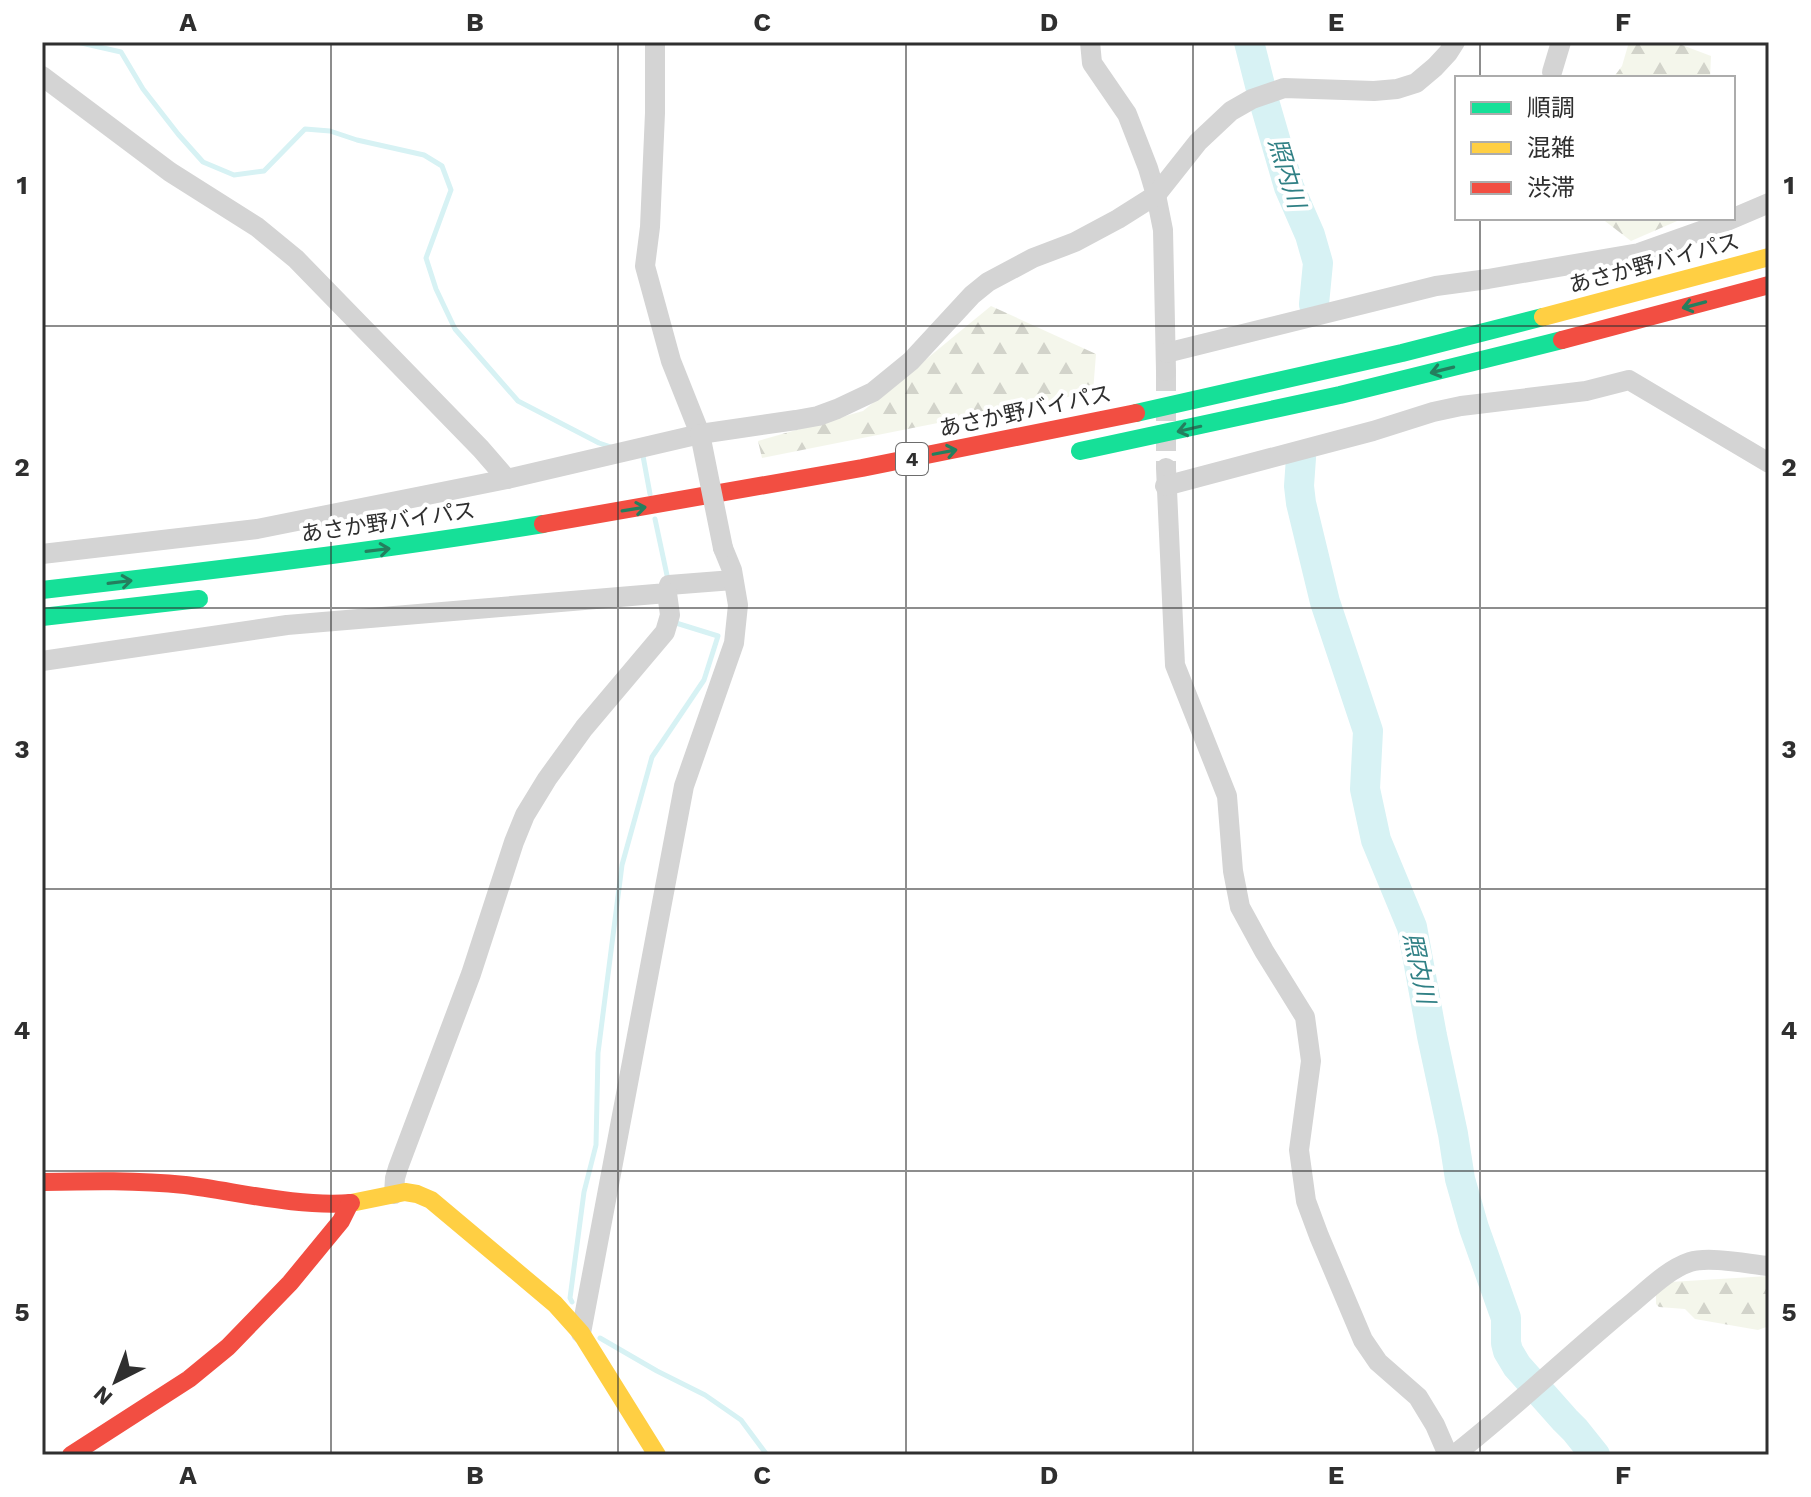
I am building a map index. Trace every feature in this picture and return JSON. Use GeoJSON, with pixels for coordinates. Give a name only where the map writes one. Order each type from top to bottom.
{"type":"FeatureCollection","features":[{"type":"Feature","properties":{"kind":"main road","name":"あさか野バイパス"},"geometry":{"type":"LineString","coordinates":[[42,590],[398,547],[669,504],[859,469],[1061,429],[1352,365],[1769,257]]}},
{"type":"Feature","properties":{"kind":"main road"},"geometry":{"type":"LineString","coordinates":[[1068,453],[1164,435],[1396,382],[1769,285]]}},
{"type":"Feature","properties":{"kind":"main road"},"geometry":{"type":"LineString","coordinates":[[699,524],[729,519]]}},
{"type":"Feature","properties":{"kind":"main road"},"geometry":{"type":"LineString","coordinates":[[42,617],[214,596]]}},
{"type":"Feature","properties":{"kind":"main road"},"geometry":{"type":"LineString","coordinates":[[42,1182],[131,1181],[182,1185],[309,1203],[350,1203],[394,1194],[421,1195],[431,1200],[555,1304],[581,1333],[657,1455]]}},
{"type":"Feature","properties":{"kind":"main road"},"geometry":{"type":"LineString","coordinates":[[71,1455],[189,1379],[228,1347],[290,1283],[341,1221],[350,1203]]}},
{"type":"Feature","properties":{"kind":"street"},"geometry":{"type":"LineString","coordinates":[[581,1333],[684,786],[734,643],[738,605],[700,434],[671,361],[645,266],[650,227],[655,42]]}},
{"type":"Feature","properties":{"kind":"street"},"geometry":{"type":"LineString","coordinates":[[1090,42],[1092,63],[1127,114],[1156,195],[1163,230],[1166,362],[1436,286],[1639,253],[1729,220]]}},
{"type":"Feature","properties":{"kind":"street"},"geometry":{"type":"LineString","coordinates":[[42,554],[257,529],[507,479],[700,434],[818,416],[873,392],[911,361],[988,282],[1033,258],[1075,242],[1156,195],[1198,142],[1231,111],[1252,99],[1284,88],[1397,89],[1425,77],[1455,42]]}},
{"type":"Feature","properties":{"kind":"street"},"geometry":{"type":"LineString","coordinates":[[1552,72],[1561,42]]}},
{"type":"Feature","properties":{"kind":"street"},"geometry":{"type":"LineString","coordinates":[[42,76],[170,172],[257,227],[296,259],[507,479]]}},
{"type":"Feature","properties":{"kind":"street"},"geometry":{"type":"LineString","coordinates":[[1735,217],[1769,203]]}},
{"type":"Feature","properties":{"kind":"street"},"geometry":{"type":"LineString","coordinates":[[1448,1455],[1418,1397],[1378,1362],[1363,1340],[1306,1201],[1299,1150],[1311,1061],[1305,1017],[1240,907],[1233,871],[1227,796],[1175,665],[1166,477],[1373,431],[1461,406],[1586,391],[1629,380],[1769,463]]}},
{"type":"Feature","properties":{"kind":"street"},"geometry":{"type":"LineString","coordinates":[[394,1194],[398,1168],[471,974],[525,815],[584,728],[665,632],[670,615],[669,585],[733,580]]}},
{"type":"Feature","properties":{"kind":"street"},"geometry":{"type":"LineString","coordinates":[[42,661],[287,625],[667,593]]}},
{"type":"Feature","properties":{"kind":"street"},"geometry":{"type":"LineString","coordinates":[[1454,1455],[1495,1423],[1595,1333],[1679,1267],[1691,1262],[1709,1261],[1769,1266]]}},
{"type":"Feature","properties":{"kind":"green space"},"geometry":{"type":"Polygon","coordinates":[[[1629,42],[1674,42],[1711,56],[1710,76],[1614,76],[1622,66],[1629,42]]]}},
{"type":"Feature","properties":{"kind":"green space"},"geometry":{"type":"Polygon","coordinates":[[[1604,220],[1679,220],[1631,241],[1604,220]]]}},
{"type":"Feature","properties":{"kind":"green space"},"geometry":{"type":"Polygon","coordinates":[[[991,306],[1096,354],[1093,392],[762,458],[758,441],[863,411],[991,306]]]}},
{"type":"Feature","properties":{"kind":"green space"},"geometry":{"type":"Polygon","coordinates":[[[1769,1276],[1769,1326],[1758,1330],[1695,1319],[1685,1309],[1659,1307],[1656,1304],[1656,1292],[1670,1282],[1769,1276]]]}},
{"type":"Feature","properties":{"kind":"waterway"},"geometry":{"type":"LineString","coordinates":[[77,42],[121,52],[143,89],[203,162],[234,175],[264,171],[305,129],[330,131],[424,155],[442,166],[451,190],[426,258],[436,289],[455,329],[518,401],[611,447]]}},
{"type":"Feature","properties":{"kind":"waterway","name":"照内川"},"geometry":{"type":"LineString","coordinates":[[1249,42],[1289,187],[1310,235],[1318,263],[1314,304]]}},
{"type":"Feature","properties":{"kind":"waterway"},"geometry":{"type":"LineString","coordinates":[[639,455],[643,456],[650,494]]}},
{"type":"Feature","properties":{"kind":"waterway","name":"照内川"},"geometry":{"type":"LineString","coordinates":[[1301,458],[1301,503],[1325,602],[1368,731],[1365,789],[1376,840],[1412,927],[1460,1179],[1506,1318],[1508,1351],[1517,1366],[1595,1455]]}},
{"type":"Feature","properties":{"kind":"waterway"},"geometry":{"type":"LineString","coordinates":[[655,519],[668,580]]}},
{"type":"Feature","properties":{"kind":"waterway"},"geometry":{"type":"LineString","coordinates":[[572,1302],[570,1298],[584,1192],[596,1145],[598,1053],[622,865],[652,757],[704,680],[718,636],[676,621]]}},
{"type":"Feature","properties":{"kind":"waterway"},"geometry":{"type":"LineString","coordinates":[[600,1338],[705,1395],[741,1420],[767,1455]]}},
{"type":"Feature","properties":{"kind":"tunnel"},"geometry":{"type":"LineString","coordinates":[[1166,371],[1166,468]]}},
{"type":"Feature","properties":{"kind":"traffic: fast"},"geometry":{"type":"LineString","coordinates":[[1136,413],[1402,353],[1543,317]]}},
{"type":"Feature","properties":{"kind":"traffic: fast"},"geometry":{"type":"LineString","coordinates":[[1080,451],[1340,395],[1562,340]]}},
{"type":"Feature","properties":{"kind":"traffic: fast"},"geometry":{"type":"LineString","coordinates":[[42,590],[293,560],[543,524]]}},
{"type":"Feature","properties":{"kind":"traffic: fast"},"geometry":{"type":"LineString","coordinates":[[42,617],[199,599]]}},
{"type":"Feature","properties":{"kind":"traffic: slow"},"geometry":{"type":"LineString","coordinates":[[1543,317],[1769,257]]}},
{"type":"Feature","properties":{"kind":"traffic: slow"},"geometry":{"type":"LineString","coordinates":[[351,1203],[405,1192],[431,1200],[555,1304],[581,1333],[657,1455]]}},
{"type":"Feature","properties":{"kind":"traffic: jam"},"geometry":{"type":"LineString","coordinates":[[1562,340],[1769,285]]}},
{"type":"Feature","properties":{"kind":"traffic: jam"},"geometry":{"type":"LineString","coordinates":[[543,524],[862,468],[1136,413]]}},
{"type":"Feature","properties":{"kind":"traffic: jam"},"geometry":{"type":"LineString","coordinates":[[42,1182],[167,1183],[289,1201],[351,1203]]}},
{"type":"Feature","properties":{"kind":"traffic: jam"},"geometry":{"type":"LineString","coordinates":[[71,1455],[189,1379],[228,1347],[290,1283],[341,1221],[350,1203]]}}]}
